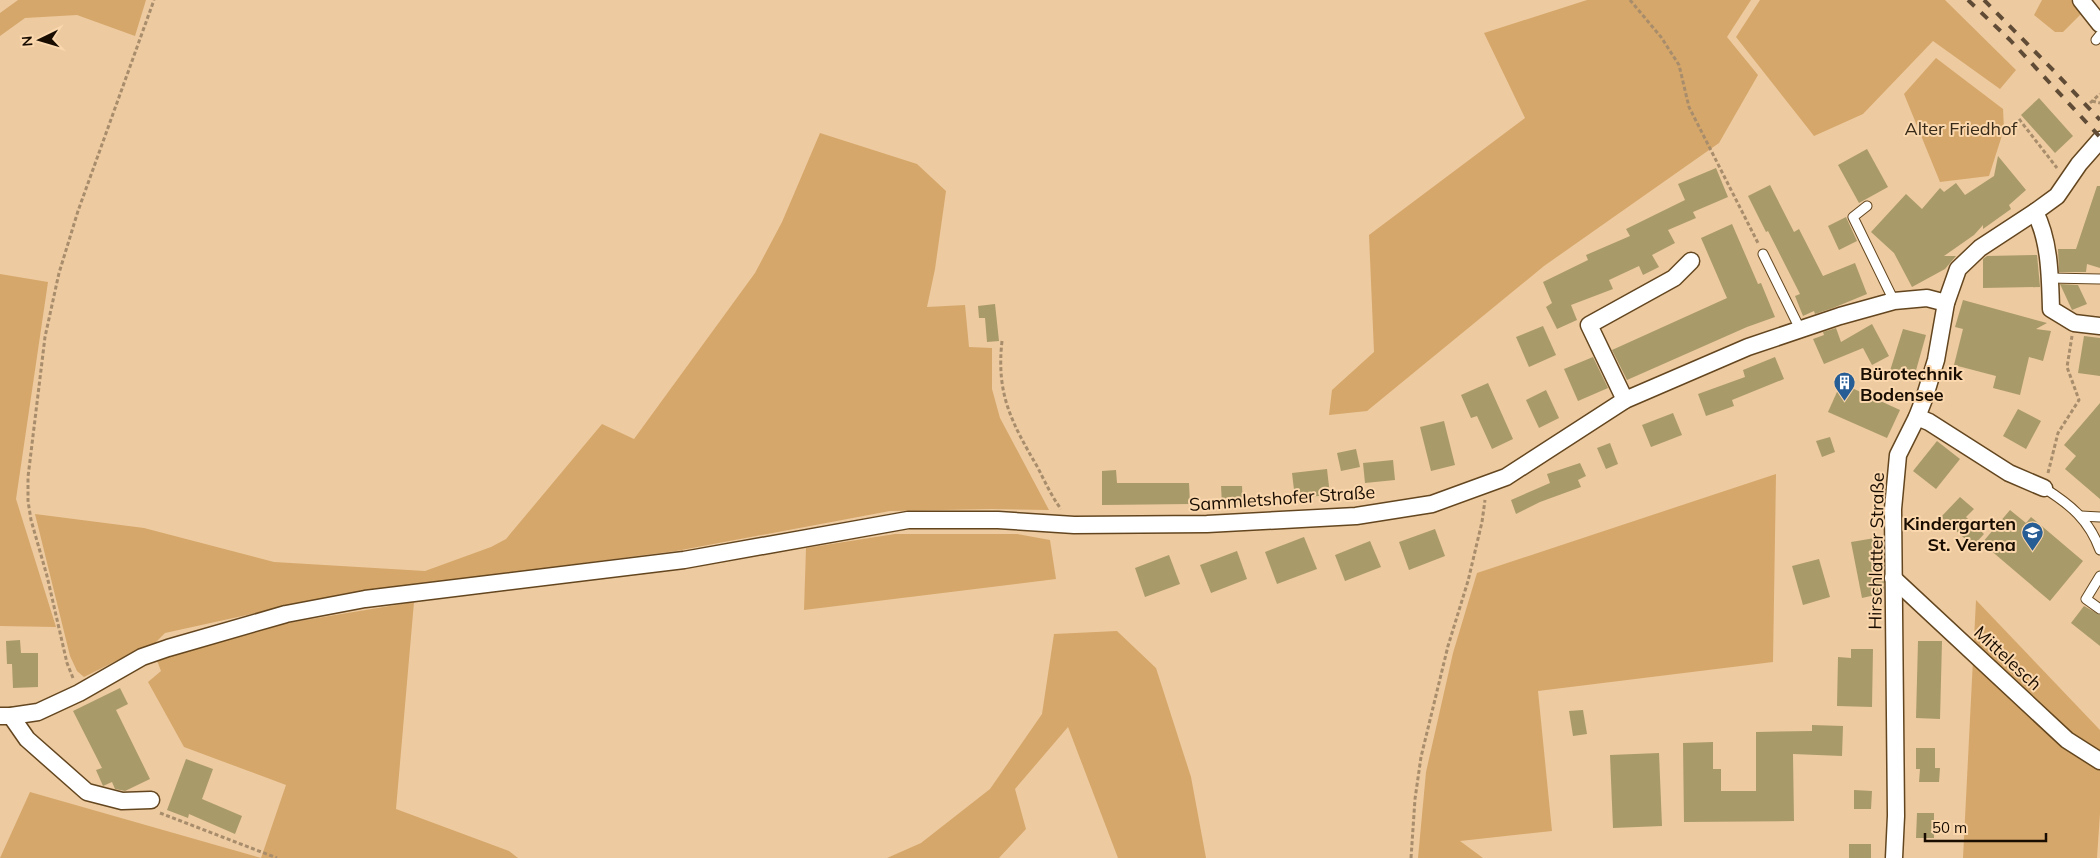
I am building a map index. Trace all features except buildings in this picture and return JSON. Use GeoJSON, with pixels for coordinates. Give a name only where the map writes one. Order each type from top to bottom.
{"type":"FeatureCollection","features":[{"type":"Feature","properties":{"kind":"street"},"geometry":{"type":"LineString","coordinates":[[2081,0],[2099,33]]}},
{"type":"Feature","properties":{"kind":"street","name":"Hirschlatter Straße"},"geometry":{"type":"LineString","coordinates":[[1894,858],[1896,806],[1893,509],[1898,455],[1917,417],[1936,360],[1946,303],[1958,269],[1980,248],[2057,196],[2079,164],[2100,140]]}},
{"type":"Feature","properties":{"kind":"street"},"geometry":{"type":"LineString","coordinates":[[2035,212],[2043,228],[2050,278],[2051,309],[2074,324],[2100,326]]}},
{"type":"Feature","properties":{"kind":"street"},"geometry":{"type":"LineString","coordinates":[[1625,400],[1589,325],[1674,278],[1691,261]]}},
{"type":"Feature","properties":{"kind":"street","name":"Sammletshofer Straße"},"geometry":{"type":"LineString","coordinates":[[6,716],[38,712],[79,693],[142,656],[286,614],[365,599],[684,560],[908,520],[998,520],[1074,525],[1207,524],[1356,516],[1432,504],[1506,477],[1625,400],[1748,346],[1894,301],[1927,298],[1946,303]]}},
{"type":"Feature","properties":{"kind":"street"},"geometry":{"type":"LineString","coordinates":[[1917,417],[1929,422],[2009,473],[2044,488]]}},
{"type":"Feature","properties":{"kind":"street","name":"Mittelesch"},"geometry":{"type":"LineString","coordinates":[[1894,578],[2067,740],[2100,761]]}},
{"type":"Feature","properties":{"kind":"street"},"geometry":{"type":"LineString","coordinates":[[6,716],[27,739],[87,792],[122,802],[151,800]]}},
{"type":"Feature","properties":{"kind":"lane"},"geometry":{"type":"LineString","coordinates":[[1867,206],[1853,217],[1894,301]]}},
{"type":"Feature","properties":{"kind":"lane"},"geometry":{"type":"LineString","coordinates":[[1763,254],[1800,329]]}},
{"type":"Feature","properties":{"kind":"lane"},"geometry":{"type":"LineString","coordinates":[[2050,278],[2100,279]]}},
{"type":"Feature","properties":{"kind":"lane"},"geometry":{"type":"LineString","coordinates":[[2044,488],[2063,500],[2081,516],[2094,533],[2100,550]]}},
{"type":"Feature","properties":{"kind":"lane"},"geometry":{"type":"LineString","coordinates":[[2081,516],[2100,517]]}},
{"type":"Feature","properties":{"kind":"lane"},"geometry":{"type":"LineString","coordinates":[[2100,576],[2086,599],[2100,609]]}},
{"type":"Feature","properties":{"kind":"path"},"geometry":{"type":"LineString","coordinates":[[79,693],[67,663],[47,576],[31,520],[28,501],[28,477],[45,337],[60,273],[78,211],[154,0]]}},
{"type":"Feature","properties":{"kind":"path"},"geometry":{"type":"LineString","coordinates":[[1630,0],[1661,37],[1679,65],[1689,107],[1763,254]]}},
{"type":"Feature","properties":{"kind":"path"},"geometry":{"type":"LineString","coordinates":[[2100,94],[2091,102],[2100,103]]}},
{"type":"Feature","properties":{"kind":"path"},"geometry":{"type":"LineString","coordinates":[[2019,119],[2059,170]]}},
{"type":"Feature","properties":{"kind":"path"},"geometry":{"type":"LineString","coordinates":[[2044,488],[2058,433],[2079,400],[2067,368],[2074,324]]}},
{"type":"Feature","properties":{"kind":"path"},"geometry":{"type":"LineString","coordinates":[[1002,341],[1001,380],[1006,405],[1016,429],[1059,506],[1074,525]]}},
{"type":"Feature","properties":{"kind":"path"},"geometry":{"type":"LineString","coordinates":[[1411,858],[1415,799],[1421,757],[1448,646],[1468,581],[1482,522],[1485,499],[1480,487]]}},
{"type":"Feature","properties":{"kind":"path"},"geometry":{"type":"LineString","coordinates":[[151,800],[160,814],[278,858]]}},
{"type":"Feature","properties":{"kind":"green space"},"geometry":{"type":"Polygon","coordinates":[[[18,0],[146,0],[135,36],[77,15],[25,18],[0,36],[0,13],[18,0]]]}},
{"type":"Feature","properties":{"kind":"green space"},"geometry":{"type":"Polygon","coordinates":[[[1587,0],[1751,0],[1727,37],[1758,75],[1719,143],[1544,266],[1367,411],[1329,415],[1332,390],[1374,352],[1369,235],[1525,118],[1484,33],[1587,0]]]}},
{"type":"Feature","properties":{"kind":"green space"},"geometry":{"type":"Polygon","coordinates":[[[1760,0],[1945,0],[2016,70],[2000,89],[1933,41],[1863,114],[1814,136],[1736,37],[1760,0]]]}},
{"type":"Feature","properties":{"kind":"green space"},"geometry":{"type":"Polygon","coordinates":[[[2042,0],[2071,0],[2082,13],[2063,32],[2055,32],[2034,15],[2042,0]]]}},
{"type":"Feature","properties":{"kind":"green space","name":"Alter Friedhof"},"geometry":{"type":"Polygon","coordinates":[[[1936,58],[2003,109],[2004,129],[1989,176],[1940,182],[1904,94],[1936,58]]]}},
{"type":"Feature","properties":{"kind":"green space"},"geometry":{"type":"Polygon","coordinates":[[[820,133],[917,164],[946,191],[935,269],[927,307],[965,305],[969,347],[992,348],[992,389],[1000,418],[1049,510],[890,511],[676,551],[342,594],[165,633],[151,647],[128,655],[84,677],[77,671],[70,656],[35,514],[144,528],[274,562],[425,571],[491,547],[506,539],[602,424],[634,439],[755,273],[782,222],[820,133]]]}},
{"type":"Feature","properties":{"kind":"green space"},"geometry":{"type":"Polygon","coordinates":[[[0,274],[48,282],[16,499],[56,627],[0,626],[0,274]]]}},
{"type":"Feature","properties":{"kind":"green space"},"geometry":{"type":"Polygon","coordinates":[[[1776,474],[1773,662],[1538,691],[1552,831],[1460,841],[1483,858],[1418,858],[1426,772],[1453,653],[1477,573],[1776,474]]]}},
{"type":"Feature","properties":{"kind":"green space"},"geometry":{"type":"Polygon","coordinates":[[[895,534],[1017,534],[1050,540],[1056,579],[804,610],[806,548],[895,534]]]}},
{"type":"Feature","properties":{"kind":"green space"},"geometry":{"type":"Polygon","coordinates":[[[1976,600],[2100,730],[2100,813],[2097,858],[1963,858],[1976,600]]]}},
{"type":"Feature","properties":{"kind":"green space"},"geometry":{"type":"Polygon","coordinates":[[[414,602],[396,809],[509,851],[518,858],[261,858],[286,785],[184,747],[148,682],[161,671],[156,658],[269,626],[414,602]]]}},
{"type":"Feature","properties":{"kind":"green space"},"geometry":{"type":"Polygon","coordinates":[[[1117,631],[1156,668],[1191,777],[1206,858],[1118,858],[1068,727],[1015,789],[1026,829],[999,858],[887,858],[921,843],[990,789],[1042,714],[1054,634],[1117,631]]]}},
{"type":"Feature","properties":{"kind":"green space"},"geometry":{"type":"Polygon","coordinates":[[[30,792],[261,858],[0,858],[30,792]]]}},
{"type":"Feature","properties":{"kind":"railway"},"geometry":{"type":"LineString","coordinates":[[1968,0],[2010,40],[2100,137]]}},
{"type":"Feature","properties":{"kind":"railway"},"geometry":{"type":"LineString","coordinates":[[1984,0],[2100,120]]}},
{"type":"Feature","properties":{"kind":"place","name":"Bürotechnik Bodensee"},"geometry":{"type":"Point","coordinates":[1844,402]}},
{"type":"Feature","properties":{"kind":"place","name":"Kindergarten St. Verena"},"geometry":{"type":"Point","coordinates":[2032,552]}}]}
